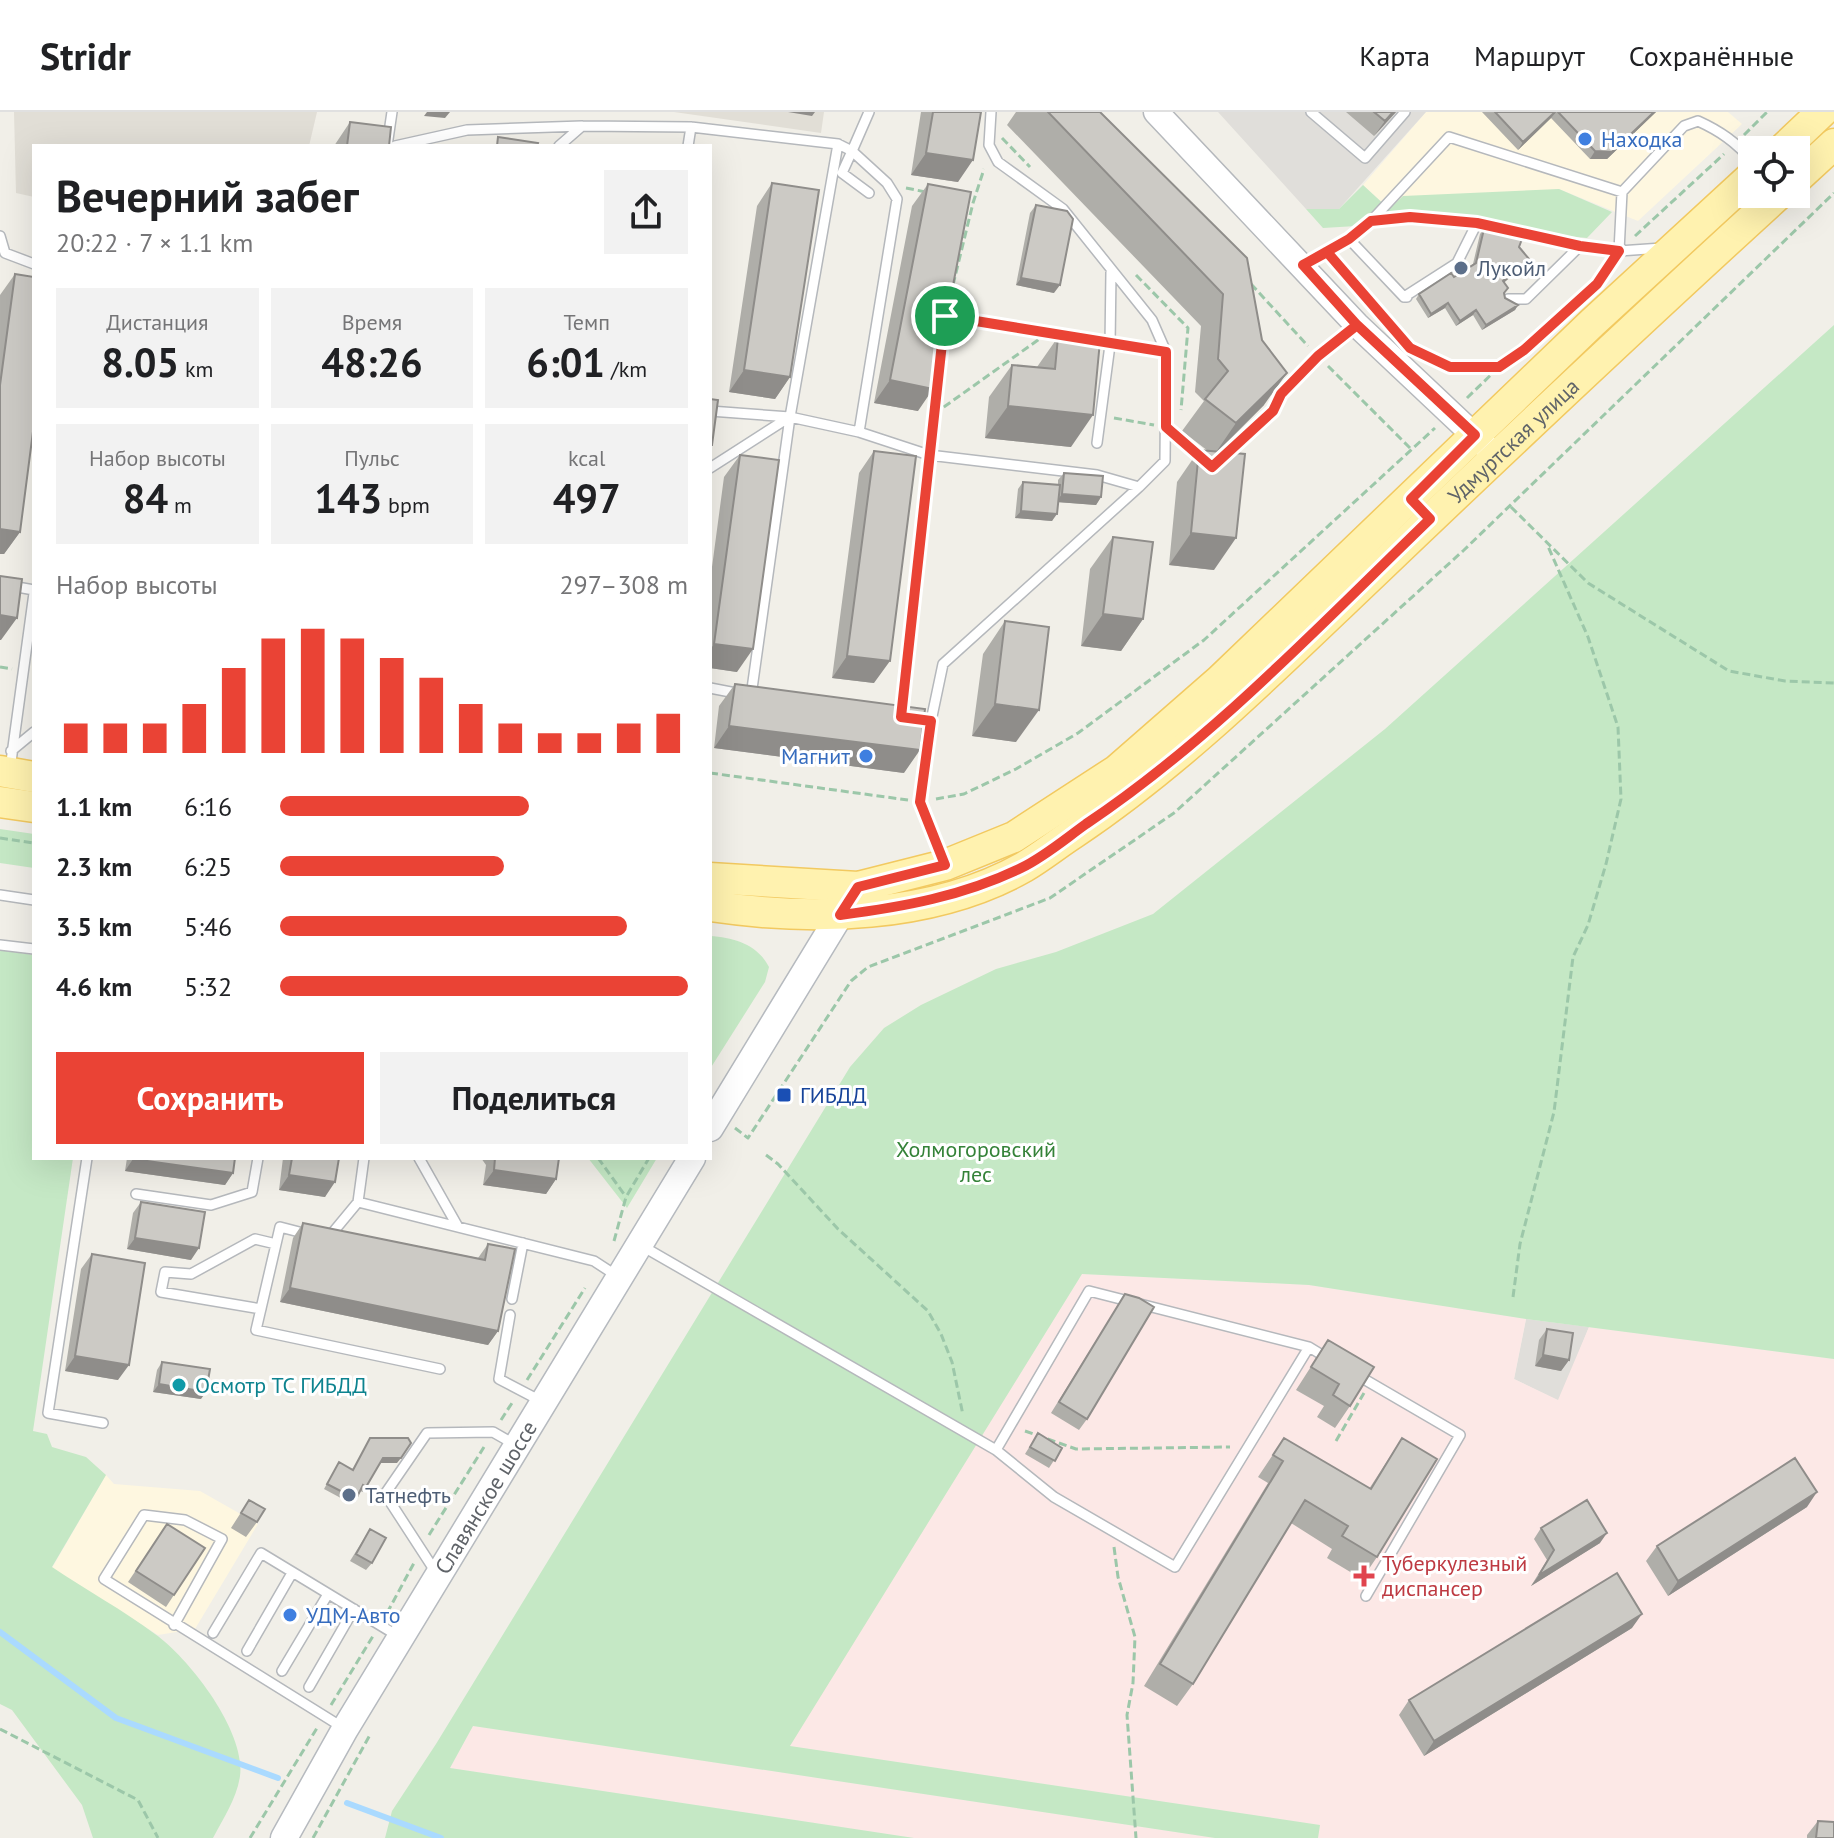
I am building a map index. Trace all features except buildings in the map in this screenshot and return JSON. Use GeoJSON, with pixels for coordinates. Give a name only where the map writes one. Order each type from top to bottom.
{"type":"FeatureCollection","features":[{"type":"Feature","properties":{"kind":"main road"},"geometry":{"type":"LineString","coordinates":[[1797,136],[1822,112]]}},
{"type":"Feature","properties":{"kind":"main road"},"geometry":{"type":"LineString","coordinates":[[1810,166],[1834,144]]}},
{"type":"Feature","properties":{"kind":"main road","name":"Удмуртская улица"},"geometry":{"type":"LineString","coordinates":[[712,906],[746,912],[840,915],[912,905],[967,890],[1023,867],[1128,796],[1236,705],[1420,509],[1475,435],[1738,189]]}},
{"type":"Feature","properties":{"kind":"main road","name":"Удмуртская улица"},"geometry":{"type":"LineString","coordinates":[[712,878],[858,887],[945,865],[1014,837],[1117,770],[1420,509],[1497,457],[1590,327],[1759,208]]}},
{"type":"Feature","properties":{"kind":"main road"},"geometry":{"type":"LineString","coordinates":[[0,802],[32,807]]}},
{"type":"Feature","properties":{"kind":"main road"},"geometry":{"type":"LineString","coordinates":[[712,1125],[858,887]]}},
{"type":"Feature","properties":{"kind":"main road","name":"Славянское шоссе"},"geometry":{"type":"LineString","coordinates":[[284,1838],[334,1723],[390,1631],[438,1576],[517,1446],[532,1396],[610,1271],[640,1245],[691,1160]]}},
{"type":"Feature","properties":{"kind":"street"},"geometry":{"type":"LineString","coordinates":[[1163,114],[1357,325],[1497,457]]}},
{"type":"Feature","properties":{"kind":"lane"},"geometry":{"type":"LineString","coordinates":[[387,144],[392,112]]}},
{"type":"Feature","properties":{"kind":"lane"},"geometry":{"type":"LineString","coordinates":[[869,112],[842,173],[869,193]]}},
{"type":"Feature","properties":{"kind":"lane"},"geometry":{"type":"LineString","coordinates":[[945,865],[920,802],[931,721],[943,664],[1165,461],[1166,352],[1152,320],[1063,209],[998,162],[989,145],[991,112]]}},
{"type":"Feature","properties":{"kind":"lane"},"geometry":{"type":"LineString","coordinates":[[1311,112],[1365,158],[1405,112]]}},
{"type":"Feature","properties":{"kind":"lane"},"geometry":{"type":"LineString","coordinates":[[1690,112],[1698,121],[1737,142]]}},
{"type":"Feature","properties":{"kind":"lane"},"geometry":{"type":"LineString","coordinates":[[1619,251],[1622,192],[1684,126],[1698,121]]}},
{"type":"Feature","properties":{"kind":"lane"},"geometry":{"type":"LineString","coordinates":[[561,144],[582,126]]}},
{"type":"Feature","properties":{"kind":"lane"},"geometry":{"type":"LineString","coordinates":[[404,144],[467,130],[582,126],[691,127],[838,144],[852,151],[887,183],[897,199],[859,432]]}},
{"type":"Feature","properties":{"kind":"lane"},"geometry":{"type":"LineString","coordinates":[[688,144],[691,127]]}},
{"type":"Feature","properties":{"kind":"lane"},"geometry":{"type":"LineString","coordinates":[[1303,265],[1349,239],[1371,221],[1449,137],[1622,192]]}},
{"type":"Feature","properties":{"kind":"lane"},"geometry":{"type":"LineString","coordinates":[[751,696],[790,417],[838,144]]}},
{"type":"Feature","properties":{"kind":"lane"},"geometry":{"type":"LineString","coordinates":[[1371,221],[1410,217],[1477,223],[1580,246],[1619,251],[1674,247]]}},
{"type":"Feature","properties":{"kind":"lane"},"geometry":{"type":"LineString","coordinates":[[1349,239],[1409,297],[1457,263],[1477,223]]}},
{"type":"Feature","properties":{"kind":"lane"},"geometry":{"type":"LineString","coordinates":[[0,236],[3,257],[32,264]]}},
{"type":"Feature","properties":{"kind":"lane"},"geometry":{"type":"LineString","coordinates":[[1508,299],[1526,299],[1580,246]]}},
{"type":"Feature","properties":{"kind":"lane"},"geometry":{"type":"LineString","coordinates":[[1097,443],[1110,345],[1111,272]]}},
{"type":"Feature","properties":{"kind":"lane"},"geometry":{"type":"LineString","coordinates":[[1281,394],[1318,356],[1357,325]]}},
{"type":"Feature","properties":{"kind":"lane"},"geometry":{"type":"LineString","coordinates":[[712,411],[790,417],[859,432],[929,455],[1097,475],[1139,487]]}},
{"type":"Feature","properties":{"kind":"lane"},"geometry":{"type":"LineString","coordinates":[[712,467],[790,417]]}},
{"type":"Feature","properties":{"kind":"lane"},"geometry":{"type":"LineString","coordinates":[[901,717],[929,455]]}},
{"type":"Feature","properties":{"kind":"lane"},"geometry":{"type":"LineString","coordinates":[[0,584],[32,591]]}},
{"type":"Feature","properties":{"kind":"lane"},"geometry":{"type":"LineString","coordinates":[[14,768],[32,609]]}},
{"type":"Feature","properties":{"kind":"lane"},"geometry":{"type":"LineString","coordinates":[[712,688],[766,698]]}},
{"type":"Feature","properties":{"kind":"lane"},"geometry":{"type":"LineString","coordinates":[[886,715],[931,721]]}},
{"type":"Feature","properties":{"kind":"lane"},"geometry":{"type":"LineString","coordinates":[[14,768],[32,736]]}},
{"type":"Feature","properties":{"kind":"lane"},"geometry":{"type":"LineString","coordinates":[[0,895],[32,900]]}},
{"type":"Feature","properties":{"kind":"lane"},"geometry":{"type":"LineString","coordinates":[[0,945],[32,949]]}},
{"type":"Feature","properties":{"kind":"lane"},"geometry":{"type":"LineString","coordinates":[[87,1160],[48,1413],[103,1423]]}},
{"type":"Feature","properties":{"kind":"lane"},"geometry":{"type":"LineString","coordinates":[[136,1194],[211,1205],[252,1192],[258,1160]]}},
{"type":"Feature","properties":{"kind":"lane"},"geometry":{"type":"LineString","coordinates":[[364,1160],[358,1202],[327,1238],[280,1227],[256,1330],[440,1369]]}},
{"type":"Feature","properties":{"kind":"lane"},"geometry":{"type":"LineString","coordinates":[[420,1160],[458,1227]]}},
{"type":"Feature","properties":{"kind":"lane"},"geometry":{"type":"LineString","coordinates":[[358,1202],[523,1243],[610,1271]]}},
{"type":"Feature","properties":{"kind":"lane"},"geometry":{"type":"LineString","coordinates":[[261,1309],[161,1292],[165,1272],[191,1274],[255,1239],[276,1244]]}},
{"type":"Feature","properties":{"kind":"lane"},"geometry":{"type":"LineString","coordinates":[[512,1299],[523,1243]]}},
{"type":"Feature","properties":{"kind":"lane"},"geometry":{"type":"LineString","coordinates":[[640,1245],[996,1450],[1054,1497],[1175,1567],[1309,1347]]}},
{"type":"Feature","properties":{"kind":"lane"},"geometry":{"type":"LineString","coordinates":[[996,1450],[1089,1291],[1309,1347],[1334,1361]]}},
{"type":"Feature","properties":{"kind":"lane"},"geometry":{"type":"LineString","coordinates":[[510,1315],[499,1379],[532,1396]]}},
{"type":"Feature","properties":{"kind":"lane"},"geometry":{"type":"LineString","coordinates":[[1346,1369],[1460,1435],[1366,1596]]}},
{"type":"Feature","properties":{"kind":"lane"},"geometry":{"type":"LineString","coordinates":[[438,1576],[385,1494],[427,1433],[493,1432],[517,1446]]}},
{"type":"Feature","properties":{"kind":"lane"},"geometry":{"type":"LineString","coordinates":[[174,1625],[222,1539],[185,1520],[144,1515],[104,1579],[174,1625],[334,1723]]}},
{"type":"Feature","properties":{"kind":"lane"},"geometry":{"type":"LineString","coordinates":[[213,1633],[261,1553],[390,1631]]}},
{"type":"Feature","properties":{"kind":"lane"},"geometry":{"type":"LineString","coordinates":[[247,1651],[292,1573]]}},
{"type":"Feature","properties":{"kind":"lane"},"geometry":{"type":"LineString","coordinates":[[282,1671],[328,1594]]}},
{"type":"Feature","properties":{"kind":"lane"},"geometry":{"type":"LineString","coordinates":[[309,1687],[354,1609]]}},
{"type":"Feature","properties":{"kind":"path"},"geometry":{"type":"LineString","coordinates":[[1597,284],[1619,251],[1767,112]]}},
{"type":"Feature","properties":{"kind":"path"},"geometry":{"type":"LineString","coordinates":[[952,288],[973,203],[983,178],[989,145]]}},
{"type":"Feature","properties":{"kind":"path"},"geometry":{"type":"LineString","coordinates":[[887,183],[930,193]]}},
{"type":"Feature","properties":{"kind":"path"},"geometry":{"type":"LineString","coordinates":[[1327,252],[1393,328]]}},
{"type":"Feature","properties":{"kind":"path"},"geometry":{"type":"LineString","coordinates":[[712,773],[920,802],[964,794],[1016,769],[1078,733],[1204,640],[1410,449],[1251,284]]}},
{"type":"Feature","properties":{"kind":"path"},"geometry":{"type":"LineString","coordinates":[[945,316],[1072,338]]}},
{"type":"Feature","properties":{"kind":"path"},"geometry":{"type":"LineString","coordinates":[[1410,348],[1450,367],[1499,367],[1524,350],[1590,327]]}},
{"type":"Feature","properties":{"kind":"path"},"geometry":{"type":"LineString","coordinates":[[929,455],[944,330]]}},
{"type":"Feature","properties":{"kind":"path"},"geometry":{"type":"LineString","coordinates":[[934,414],[1046,334]]}},
{"type":"Feature","properties":{"kind":"path"},"geometry":{"type":"LineString","coordinates":[[1110,345],[1186,352]]}},
{"type":"Feature","properties":{"kind":"path"},"geometry":{"type":"LineString","coordinates":[[1222,457],[1273,411],[1281,394]]}},
{"type":"Feature","properties":{"kind":"path"},"geometry":{"type":"LineString","coordinates":[[1102,416],[1166,427],[1201,457]]}},
{"type":"Feature","properties":{"kind":"path"},"geometry":{"type":"LineString","coordinates":[[1510,507],[1588,583],[1729,671],[1785,681],[1834,683]]}},
{"type":"Feature","properties":{"kind":"path"},"geometry":{"type":"LineString","coordinates":[[1513,1297],[1520,1244],[1554,1112],[1573,957],[1588,925],[1621,799],[1618,727],[1588,637],[1547,544]]}},
{"type":"Feature","properties":{"kind":"path"},"geometry":{"type":"LineString","coordinates":[[0,838],[32,843]]}},
{"type":"Feature","properties":{"kind":"path"},"geometry":{"type":"LineString","coordinates":[[766,1155],[838,1229],[928,1311],[952,1362],[966,1434]]}},
{"type":"Feature","properties":{"kind":"path"},"geometry":{"type":"LineString","coordinates":[[599,1160],[626,1197]]}},
{"type":"Feature","properties":{"kind":"path"},"geometry":{"type":"LineString","coordinates":[[250,1838],[334,1723],[390,1631],[420,1549],[493,1432],[532,1396],[610,1271],[613,1245],[626,1197],[648,1160]]}},
{"type":"Feature","properties":{"kind":"path"},"geometry":{"type":"LineString","coordinates":[[1336,1441],[1370,1383]]}},
{"type":"Feature","properties":{"kind":"path"},"geometry":{"type":"LineString","coordinates":[[1010,1426],[1076,1449],[1249,1447]]}},
{"type":"Feature","properties":{"kind":"path"},"geometry":{"type":"LineString","coordinates":[[1113,1531],[1118,1577],[1135,1637],[1133,1683],[1127,1715],[1136,1838]]}},
{"type":"Feature","properties":{"kind":"path"},"geometry":{"type":"LineString","coordinates":[[0,1729],[138,1800],[158,1838]]}},
{"type":"Feature","properties":{"kind":"shaded area"},"geometry":{"type":"Polygon","coordinates":[[[14,112],[317,112],[309,144],[32,144],[32,197],[16,193],[14,112]]]}},
{"type":"Feature","properties":{"kind":"shaded area"},"geometry":{"type":"Polygon","coordinates":[[[674,112],[824,112],[821,133],[674,112]]]}},
{"type":"Feature","properties":{"kind":"shaded area"},"geometry":{"type":"Polygon","coordinates":[[[1218,112],[1426,112],[1339,209],[1306,209],[1218,112]]]}},
{"type":"Feature","properties":{"kind":"shaded area"},"geometry":{"type":"Polygon","coordinates":[[[1426,112],[1728,112],[1742,124],[1638,221],[1559,189],[1389,209],[1363,185],[1426,112]]]}},
{"type":"Feature","properties":{"kind":"shaded area","name":"Туберкулезный диспансер"},"geometry":{"type":"Polygon","coordinates":[[[1082,1274],[1309,1285],[1526,1319],[1514,1379],[1558,1400],[1589,1327],[1834,1359],[1834,1838],[1318,1838],[1319,1825],[789,1746],[1082,1274]]]}},
{"type":"Feature","properties":{"kind":"shaded area"},"geometry":{"type":"Polygon","coordinates":[[[1526,1319],[1589,1327],[1559,1401],[1514,1379],[1526,1319]]]}},
{"type":"Feature","properties":{"kind":"shaded area"},"geometry":{"type":"Polygon","coordinates":[[[106,1475],[114,1484],[200,1491],[258,1524],[195,1629],[158,1635],[52,1568],[106,1475]]]}},
{"type":"Feature","properties":{"kind":"shaded area"},"geometry":{"type":"Polygon","coordinates":[[[473,1726],[1215,1838],[914,1838],[450,1768],[473,1726]]]}},
{"type":"Feature","properties":{"kind":"green space"},"geometry":{"type":"Polygon","coordinates":[[[1363,185],[1389,209],[1403,196],[1559,189],[1612,212],[1587,238],[1423,222],[1323,228],[1306,209],[1339,209],[1363,185]]]}},
{"type":"Feature","properties":{"kind":"green space","name":"Холмогоровский лес"},"geometry":{"type":"Polygon","coordinates":[[[1834,325],[1834,1359],[1526,1319],[1309,1285],[1082,1274],[790,1746],[1320,1825],[1318,1838],[1215,1838],[473,1726],[450,1768],[914,1838],[385,1838],[392,1811],[850,1067],[884,1028],[921,1005],[996,969],[1056,952],[1153,914],[1385,729],[1834,325]]]}},
{"type":"Feature","properties":{"kind":"green space"},"geometry":{"type":"Polygon","coordinates":[[[0,829],[32,834],[32,868],[0,863],[0,829]]]}},
{"type":"Feature","properties":{"kind":"green space"},"geometry":{"type":"Polygon","coordinates":[[[712,936],[728,938],[758,953],[769,967],[765,982],[712,1066],[712,936]]]}},
{"type":"Feature","properties":{"kind":"green space"},"geometry":{"type":"Polygon","coordinates":[[[0,950],[32,955],[32,1160],[73,1160],[33,1431],[47,1434],[52,1447],[86,1457],[106,1475],[52,1567],[155,1634],[199,1678],[225,1718],[240,1758],[240,1776],[233,1800],[213,1838],[93,1838],[82,1805],[12,1710],[0,1704],[0,950]]]}},
{"type":"Feature","properties":{"kind":"green space"},"geometry":{"type":"Polygon","coordinates":[[[590,1160],[656,1160],[627,1208],[590,1160]]]}},
{"type":"Feature","properties":{"kind":"waterway"},"geometry":{"type":"LineString","coordinates":[[0,1632],[116,1718],[278,1778]]}},
{"type":"Feature","properties":{"kind":"waterway"},"geometry":{"type":"LineString","coordinates":[[347,1803],[441,1838]]}},
{"type":"Feature","properties":{"kind":"place","name":"Находка"},"geometry":{"type":"Point","coordinates":[1585,139]}},
{"type":"Feature","properties":{"kind":"place","name":"Лукойл"},"geometry":{"type":"Point","coordinates":[1461,268]}},
{"type":"Feature","properties":{"kind":"place","name":"Магнит"},"geometry":{"type":"Point","coordinates":[866,756]}},
{"type":"Feature","properties":{"kind":"place","name":"ГИБДД"},"geometry":{"type":"Point","coordinates":[784,1095]}},
{"type":"Feature","properties":{"kind":"place","name":"Осмотр ТС ГИБДД"},"geometry":{"type":"Point","coordinates":[179,1385]}},
{"type":"Feature","properties":{"kind":"place","name":"Татнефть"},"geometry":{"type":"Point","coordinates":[349,1495]}},
{"type":"Feature","properties":{"kind":"place","name":"Туберкулезный диспансер"},"geometry":{"type":"Point","coordinates":[1364,1576]}},
{"type":"Feature","properties":{"kind":"place","name":"УДМ-Авто"},"geometry":{"type":"Point","coordinates":[290,1615]}},
{"type":"Feature","properties":{"kind":"route"},"geometry":{"type":"LineString","coordinates":[[945,316],[901,717],[931,721],[920,802],[945,865],[858,887],[840,915],[912,905],[967,890],[1023,867],[1128,796],[1236,705],[1430,519],[1411,499],[1475,435],[1357,325],[1303,265],[1349,239],[1371,221],[1410,217],[1477,223],[1580,246],[1619,251],[1597,284],[1524,350],[1499,367],[1450,367],[1410,348],[1327,252],[1303,265],[1357,325],[1318,356],[1281,394],[1273,411],[1212,467],[1166,427],[1166,352],[945,316]]}}]}
